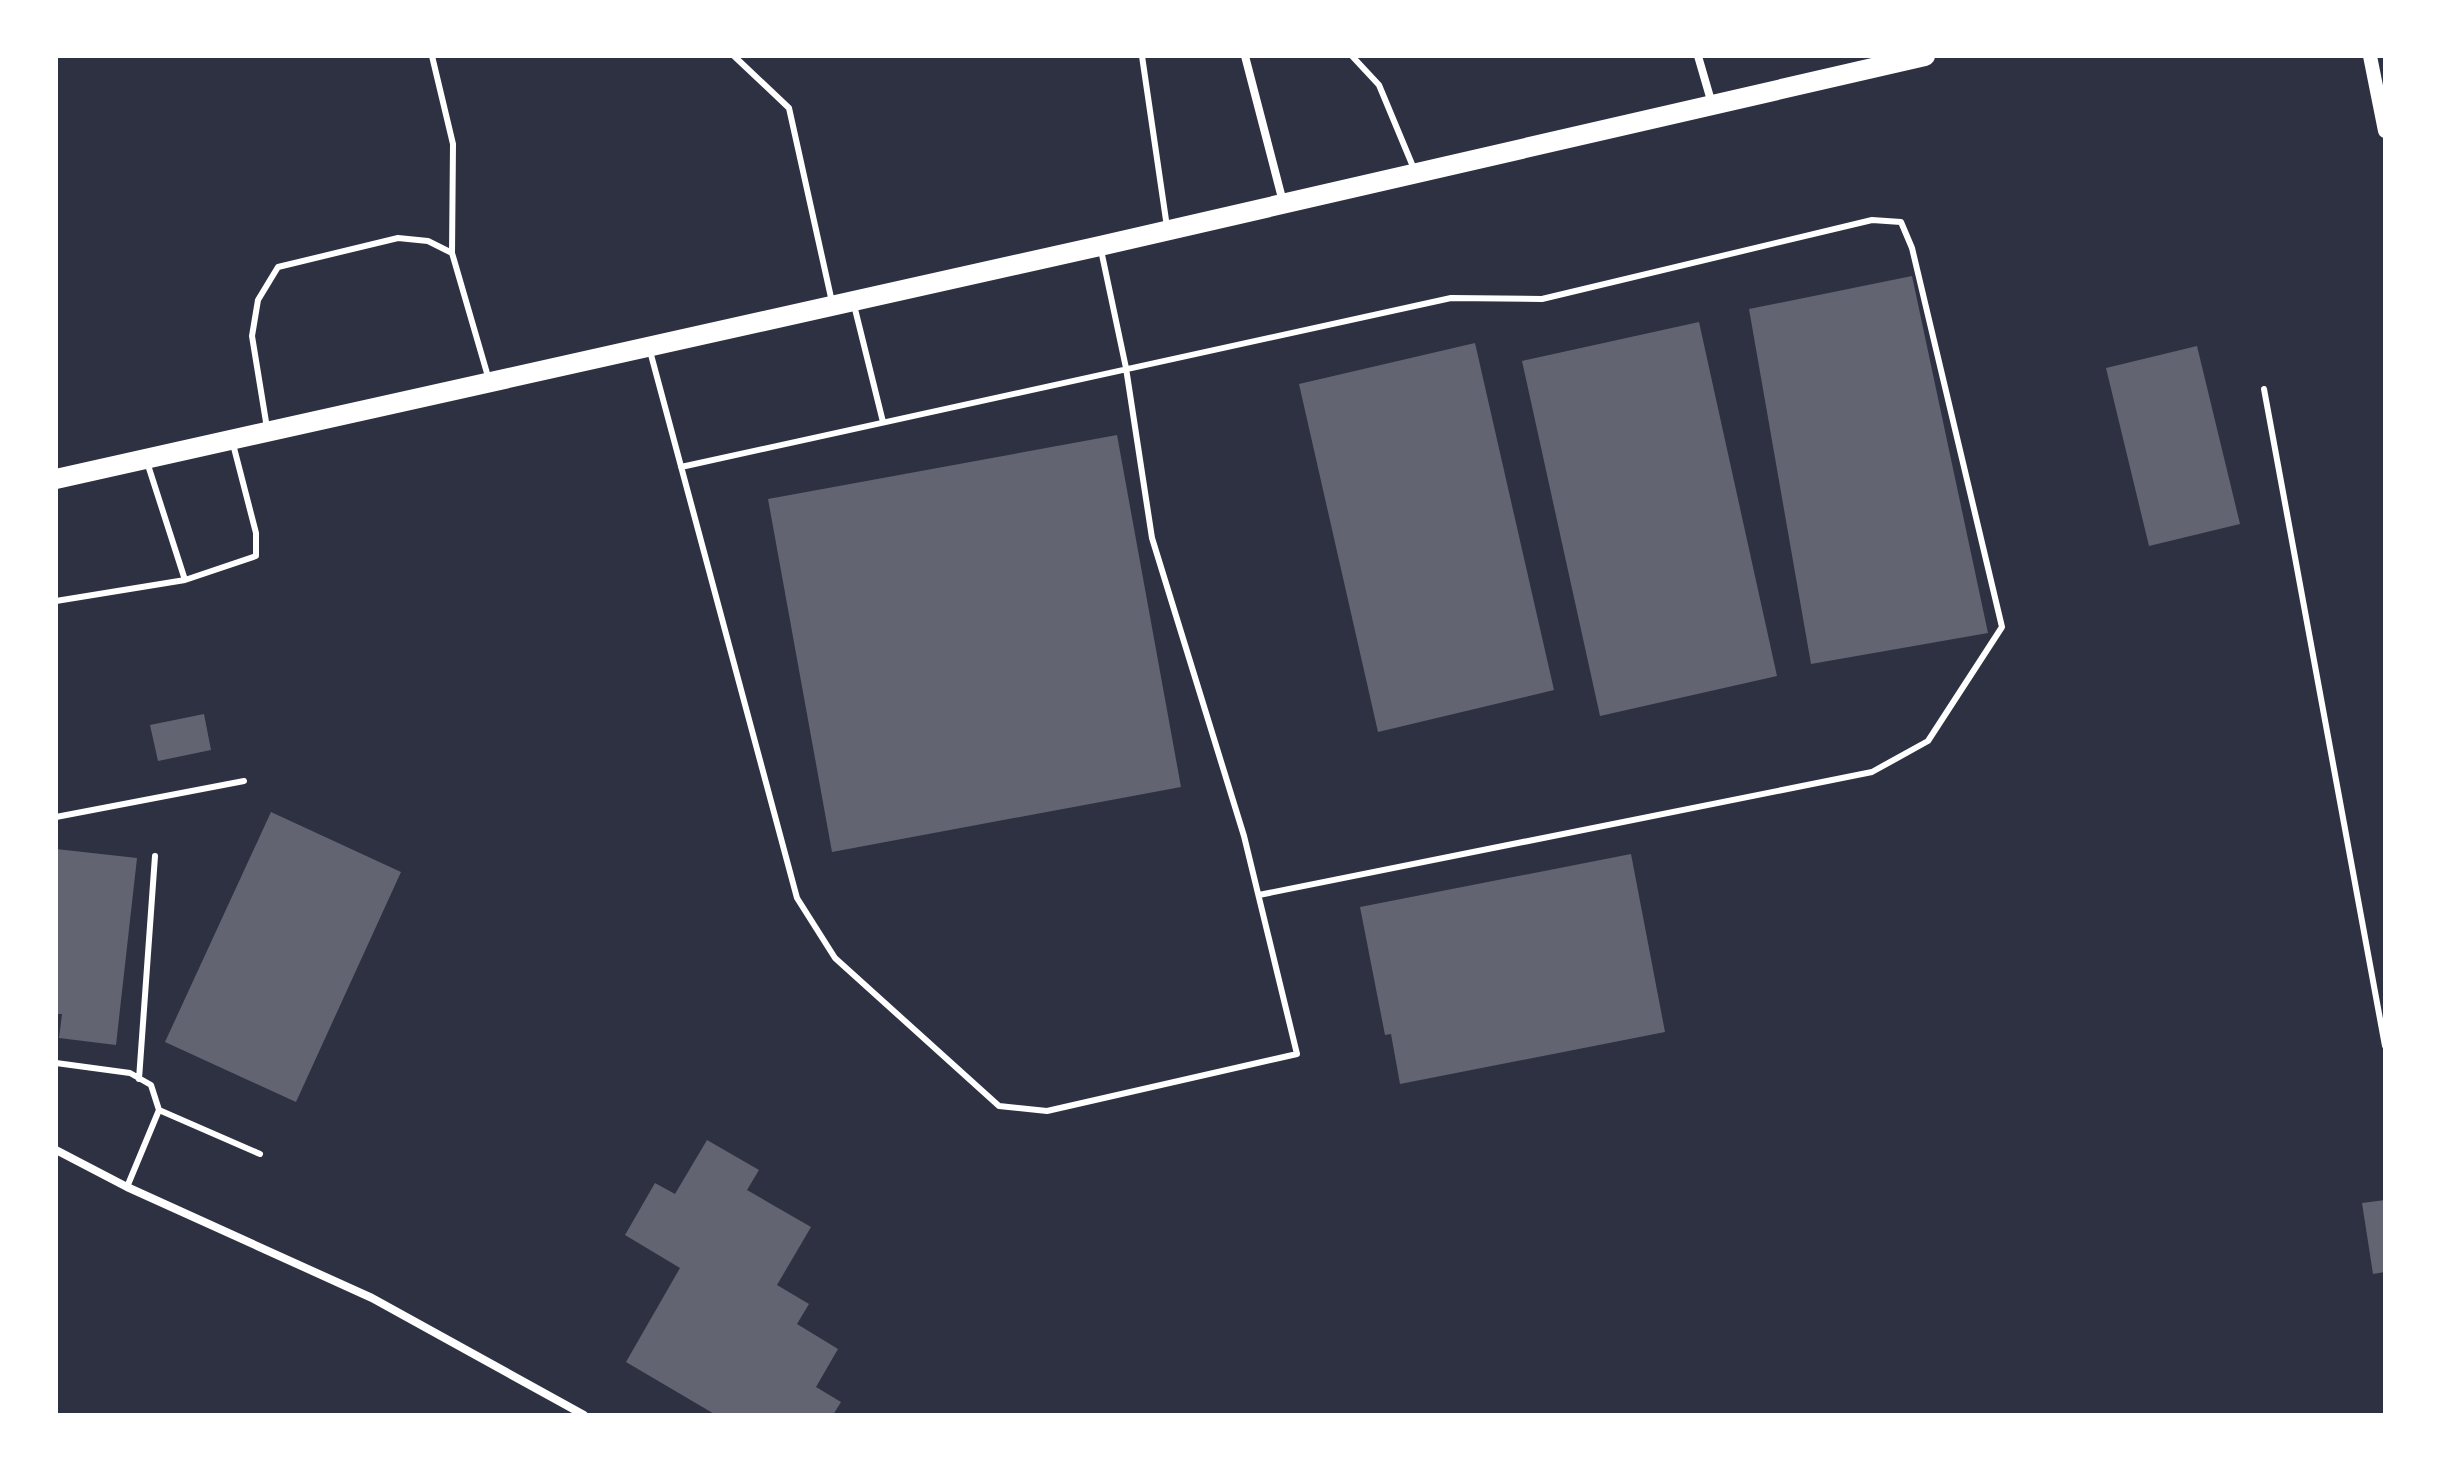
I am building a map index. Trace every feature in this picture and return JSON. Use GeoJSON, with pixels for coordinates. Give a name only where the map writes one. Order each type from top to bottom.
{"type":"FeatureCollection","features":[{"type":"Feature","properties":{"kind":"main road"},"geometry":{"type":"LineString","coordinates":[[56,477],[1100,246],[1925,56]]}},
{"type":"Feature","properties":{"kind":"street"},"geometry":{"type":"LineString","coordinates":[[1245,56],[1283,203]]}},
{"type":"Feature","properties":{"kind":"street"},"geometry":{"type":"LineString","coordinates":[[1698,56],[1712,105]]}},
{"type":"Feature","properties":{"kind":"street"},"geometry":{"type":"LineString","coordinates":[[2370,56],[2385,131]]}},
{"type":"Feature","properties":{"kind":"street"},"geometry":{"type":"LineString","coordinates":[[56,1150],[127,1187],[372,1298],[584,1415]]}},
{"type":"Feature","properties":{"kind":"lane"},"geometry":{"type":"LineString","coordinates":[[432,56],[453,144],[452,253],[489,382]]}},
{"type":"Feature","properties":{"kind":"lane"},"geometry":{"type":"LineString","coordinates":[[734,56],[789,108],[843,303],[883,422]]}},
{"type":"Feature","properties":{"kind":"lane"},"geometry":{"type":"LineString","coordinates":[[1142,56],[1167,230]]}},
{"type":"Feature","properties":{"kind":"lane"},"geometry":{"type":"LineString","coordinates":[[1352,56],[1379,85],[1416,172]]}},
{"type":"Feature","properties":{"kind":"lane"},"geometry":{"type":"LineString","coordinates":[[681,467],[1451,298],[1542,299],[1872,220],[1901,222],[1912,248],[2002,627],[1928,741],[1872,772],[1259,895]]}},
{"type":"Feature","properties":{"kind":"lane"},"geometry":{"type":"LineString","coordinates":[[267,431],[252,336],[258,300],[278,267],[398,238],[428,241],[452,253]]}},
{"type":"Feature","properties":{"kind":"lane"},"geometry":{"type":"LineString","coordinates":[[649,346],[797,898],[835,958],[999,1106],[1047,1111],[1297,1054],[1244,836],[1152,538],[1126,368],[1100,246]]}},
{"type":"Feature","properties":{"kind":"lane"},"geometry":{"type":"LineString","coordinates":[[2264,389],[2385,1046]]}},
{"type":"Feature","properties":{"kind":"lane"},"geometry":{"type":"LineString","coordinates":[[56,601],[185,580],[256,556],[256,533],[232,439]]}},
{"type":"Feature","properties":{"kind":"lane"},"geometry":{"type":"LineString","coordinates":[[146,458],[185,580]]}},
{"type":"Feature","properties":{"kind":"lane"},"geometry":{"type":"LineString","coordinates":[[56,817],[244,781]]}},
{"type":"Feature","properties":{"kind":"lane"},"geometry":{"type":"LineString","coordinates":[[139,1079],[155,856]]}},
{"type":"Feature","properties":{"kind":"lane"},"geometry":{"type":"LineString","coordinates":[[56,1063],[130,1073],[151,1085],[159,1110],[127,1187]]}},
{"type":"Feature","properties":{"kind":"lane"},"geometry":{"type":"LineString","coordinates":[[159,1110],[260,1154]]}},
{"type":"Feature","properties":{"kind":"building"},"geometry":{"type":"Polygon","coordinates":[[[1912,276],[1988,633],[1811,664],[1749,309],[1912,276]]]}},
{"type":"Feature","properties":{"kind":"building"},"geometry":{"type":"Polygon","coordinates":[[[1699,322],[1777,676],[1600,716],[1522,361],[1699,322]]]}},
{"type":"Feature","properties":{"kind":"building"},"geometry":{"type":"Polygon","coordinates":[[[1475,343],[1554,690],[1378,732],[1299,384],[1475,343]]]}},
{"type":"Feature","properties":{"kind":"building"},"geometry":{"type":"Polygon","coordinates":[[[2197,346],[2240,524],[2149,546],[2106,368],[2197,346]]]}},
{"type":"Feature","properties":{"kind":"building"},"geometry":{"type":"Polygon","coordinates":[[[1117,435],[1181,787],[832,852],[768,499],[1117,435]]]}},
{"type":"Feature","properties":{"kind":"building"},"geometry":{"type":"Polygon","coordinates":[[[204,714],[211,750],[158,761],[150,725],[204,714]]]}},
{"type":"Feature","properties":{"kind":"building"},"geometry":{"type":"Polygon","coordinates":[[[271,812],[401,872],[296,1102],[165,1042],[271,812]]]}},
{"type":"Feature","properties":{"kind":"building"},"geometry":{"type":"Polygon","coordinates":[[[56,849],[137,858],[116,1045],[59,1038],[62,1014],[56,1014],[56,849]]]}},
{"type":"Feature","properties":{"kind":"building"},"geometry":{"type":"Polygon","coordinates":[[[1631,854],[1665,1032],[1400,1084],[1391,1034],[1385,1035],[1360,907],[1631,854]]]}},
{"type":"Feature","properties":{"kind":"building"},"geometry":{"type":"Polygon","coordinates":[[[707,1140],[759,1170],[747,1190],[811,1227],[777,1285],[809,1304],[797,1324],[838,1349],[816,1387],[841,1402],[833,1415],[716,1415],[626,1362],[680,1268],[625,1235],[655,1183],[675,1194],[707,1140]]]}},
{"type":"Feature","properties":{"kind":"building"},"geometry":{"type":"Polygon","coordinates":[[[2385,1200],[2385,1272],[2373,1274],[2362,1203],[2385,1200]]]}}]}
